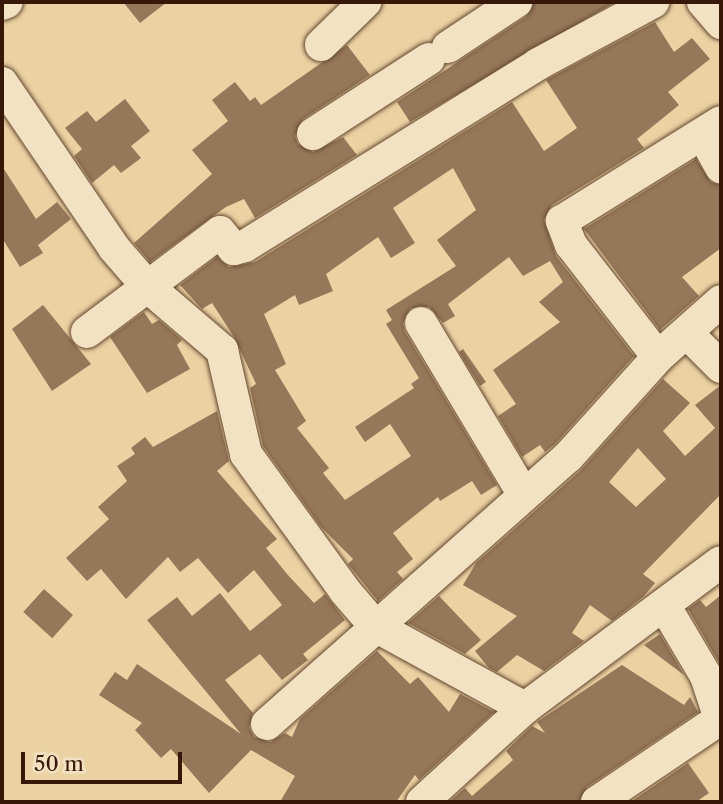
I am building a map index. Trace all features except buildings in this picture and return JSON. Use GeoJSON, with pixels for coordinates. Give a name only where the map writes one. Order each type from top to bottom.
{"type":"FeatureCollection","features":[{"type":"Feature","properties":{"kind":"street"},"geometry":{"type":"LineString","coordinates":[[2,4],[7,2]]}},
{"type":"Feature","properties":{"kind":"street"},"geometry":{"type":"LineString","coordinates":[[321,45],[365,2]]}},
{"type":"Feature","properties":{"kind":"street"},"geometry":{"type":"LineString","coordinates":[[313,134],[516,2]]}},
{"type":"Feature","properties":{"kind":"street"},"geometry":{"type":"LineString","coordinates":[[88,332],[220,232],[234,249],[245,246],[538,64],[653,2]]}},
{"type":"Feature","properties":{"kind":"street"},"geometry":{"type":"LineString","coordinates":[[703,2],[721,23]]}},
{"type":"Feature","properties":{"kind":"street"},"geometry":{"type":"LineString","coordinates":[[2,83],[114,247],[147,286],[222,350],[246,454],[375,626],[525,708]]}},
{"type":"Feature","properties":{"kind":"street"},"geometry":{"type":"LineString","coordinates":[[658,357],[571,245],[562,221],[712,129],[721,167]]}},
{"type":"Feature","properties":{"kind":"street"},"geometry":{"type":"LineString","coordinates":[[267,724],[522,492],[568,457],[658,357],[721,301]]}},
{"type":"Feature","properties":{"kind":"street"},"geometry":{"type":"LineString","coordinates":[[421,323],[522,492]]}},
{"type":"Feature","properties":{"kind":"street"},"geometry":{"type":"LineString","coordinates":[[687,333],[721,367]]}},
{"type":"Feature","properties":{"kind":"street"},"geometry":{"type":"LineString","coordinates":[[422,802],[525,708],[721,562]]}},
{"type":"Feature","properties":{"kind":"street"},"geometry":{"type":"LineString","coordinates":[[597,802],[721,720],[706,676],[664,605]]}}]}
